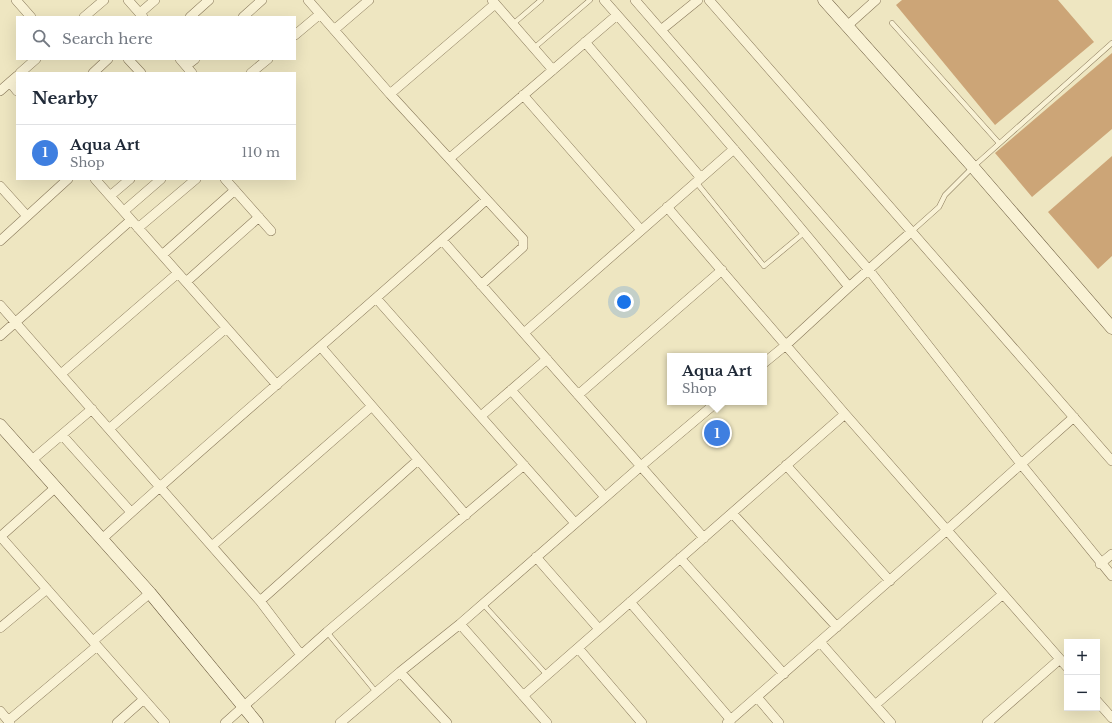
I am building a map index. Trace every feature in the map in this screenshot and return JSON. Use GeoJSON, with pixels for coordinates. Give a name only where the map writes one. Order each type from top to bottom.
{"type":"FeatureCollection","features":[{"type":"Feature","properties":{"kind":"street"},"geometry":{"type":"LineString","coordinates":[[16,0],[30,16]]}},
{"type":"Feature","properties":{"kind":"street"},"geometry":{"type":"LineString","coordinates":[[87,16],[104,0]]}},
{"type":"Feature","properties":{"kind":"street"},"geometry":{"type":"LineString","coordinates":[[128,0],[141,15],[155,0]]}},
{"type":"Feature","properties":{"kind":"street"},"geometry":{"type":"LineString","coordinates":[[191,16],[209,0]]}},
{"type":"Feature","properties":{"kind":"street"},"geometry":{"type":"LineString","coordinates":[[244,16],[262,0]]}},
{"type":"Feature","properties":{"kind":"street"},"geometry":{"type":"LineString","coordinates":[[308,0],[390,94],[523,239],[523,247],[481,285]]}},
{"type":"Feature","properties":{"kind":"street"},"geometry":{"type":"LineString","coordinates":[[334,30],[368,0]]}},
{"type":"Feature","properties":{"kind":"street"},"geometry":{"type":"LineString","coordinates":[[604,0],[805,232],[849,287]]}},
{"type":"Feature","properties":{"kind":"street"},"geometry":{"type":"LineString","coordinates":[[635,0],[868,270],[1100,564],[1112,576]]}},
{"type":"Feature","properties":{"kind":"street"},"geometry":{"type":"LineString","coordinates":[[661,30],[698,0]]}},
{"type":"Feature","properties":{"kind":"street"},"geometry":{"type":"LineString","coordinates":[[709,0],[1112,461]]}},
{"type":"Feature","properties":{"kind":"street"},"geometry":{"type":"LineString","coordinates":[[824,0],[973,167],[1112,328]]}},
{"type":"Feature","properties":{"kind":"street"},"geometry":{"type":"LineString","coordinates":[[847,26],[876,0]]}},
{"type":"Feature","properties":{"kind":"street"},"geometry":{"type":"LineString","coordinates":[[390,94],[493,2],[553,70]]}},
{"type":"Feature","properties":{"kind":"street"},"geometry":{"type":"LineString","coordinates":[[296,34],[320,14]]}},
{"type":"Feature","properties":{"kind":"street"},"geometry":{"type":"LineString","coordinates":[[450,158],[617,15]]}},
{"type":"Feature","properties":{"kind":"street"},"geometry":{"type":"LineString","coordinates":[[585,42],[698,180]]}},
{"type":"Feature","properties":{"kind":"street"},"geometry":{"type":"LineString","coordinates":[[21,72],[35,60]]}},
{"type":"Feature","properties":{"kind":"street"},"geometry":{"type":"LineString","coordinates":[[94,72],[107,60]]}},
{"type":"Feature","properties":{"kind":"street"},"geometry":{"type":"LineString","coordinates":[[129,60],[140,72]]}},
{"type":"Feature","properties":{"kind":"street"},"geometry":{"type":"LineString","coordinates":[[181,60],[189,70],[194,60]]}},
{"type":"Feature","properties":{"kind":"street"},"geometry":{"type":"LineString","coordinates":[[252,72],[267,60]]}},
{"type":"Feature","properties":{"kind":"street"},"geometry":{"type":"LineString","coordinates":[[0,91],[16,77]]}},
{"type":"Feature","properties":{"kind":"street"},"geometry":{"type":"LineString","coordinates":[[10,82],[16,90]]}},
{"type":"Feature","properties":{"kind":"street"},"geometry":{"type":"LineString","coordinates":[[523,96],[641,230]]}},
{"type":"Feature","properties":{"kind":"street"},"geometry":{"type":"LineString","coordinates":[[524,333],[734,149]]}},
{"type":"Feature","properties":{"kind":"street"},"geometry":{"type":"LineString","coordinates":[[0,240],[67,180]]}},
{"type":"Feature","properties":{"kind":"street"},"geometry":{"type":"LineString","coordinates":[[96,180],[277,385]]}},
{"type":"Feature","properties":{"kind":"street"},"geometry":{"type":"LineString","coordinates":[[110,196],[129,180]]}},
{"type":"Feature","properties":{"kind":"street"},"geometry":{"type":"LineString","coordinates":[[124,211],[160,180]]}},
{"type":"Feature","properties":{"kind":"street"},"geometry":{"type":"LineString","coordinates":[[138,228],[195,180]]}},
{"type":"Feature","properties":{"kind":"street"},"geometry":{"type":"LineString","coordinates":[[226,180],[271,231]]}},
{"type":"Feature","properties":{"kind":"street"},"geometry":{"type":"LineString","coordinates":[[0,186],[27,216]]}},
{"type":"Feature","properties":{"kind":"street"},"geometry":{"type":"LineString","coordinates":[[162,255],[235,190]]}},
{"type":"Feature","properties":{"kind":"street"},"geometry":{"type":"LineString","coordinates":[[102,539],[160,486],[321,347],[486,200]]}},
{"type":"Feature","properties":{"kind":"street"},"geometry":{"type":"LineString","coordinates":[[667,207],[845,414],[1064,664]]}},
{"type":"Feature","properties":{"kind":"street"},"geometry":{"type":"LineString","coordinates":[[186,282],[259,217]]}},
{"type":"Feature","properties":{"kind":"street"},"geometry":{"type":"LineString","coordinates":[[0,336],[131,220]]}},
{"type":"Feature","properties":{"kind":"street"},"geometry":{"type":"LineString","coordinates":[[767,361],[911,232]]}},
{"type":"Feature","properties":{"kind":"street"},"geometry":{"type":"LineString","coordinates":[[442,240],[704,538]]}},
{"type":"Feature","properties":{"kind":"street"},"geometry":{"type":"LineString","coordinates":[[578,395],[722,270]]}},
{"type":"Feature","properties":{"kind":"street"},"geometry":{"type":"LineString","coordinates":[[61,374],[178,273]]}},
{"type":"Feature","properties":{"kind":"street"},"geometry":{"type":"LineString","coordinates":[[376,298],[575,523]]}},
{"type":"Feature","properties":{"kind":"street"},"geometry":{"type":"LineString","coordinates":[[0,305],[260,601],[301,655]]}},
{"type":"Feature","properties":{"kind":"street"},"geometry":{"type":"LineString","coordinates":[[109,429],[226,328]]}},
{"type":"Feature","properties":{"kind":"street"},"geometry":{"type":"LineString","coordinates":[[321,347],[466,515]]}},
{"type":"Feature","properties":{"kind":"street"},"geometry":{"type":"LineString","coordinates":[[481,416],[547,359]]}},
{"type":"Feature","properties":{"kind":"street"},"geometry":{"type":"LineString","coordinates":[[511,390],[605,497]]}},
{"type":"Feature","properties":{"kind":"street"},"geometry":{"type":"LineString","coordinates":[[340,723],[460,624],[605,497],[713,405]]}},
{"type":"Feature","properties":{"kind":"street"},"geometry":{"type":"LineString","coordinates":[[212,546],[372,406]]}},
{"type":"Feature","properties":{"kind":"street"},"geometry":{"type":"LineString","coordinates":[[32,460],[92,409]]}},
{"type":"Feature","properties":{"kind":"street"},"geometry":{"type":"LineString","coordinates":[[523,696],[845,414]]}},
{"type":"Feature","properties":{"kind":"street"},"geometry":{"type":"LineString","coordinates":[[630,602],[729,721],[890,581],[1074,417]]}},
{"type":"Feature","properties":{"kind":"street"},"geometry":{"type":"LineString","coordinates":[[0,425],[150,594],[243,707],[258,723]]}},
{"type":"Feature","properties":{"kind":"street"},"geometry":{"type":"LineString","coordinates":[[62,435],[131,512]]}},
{"type":"Feature","properties":{"kind":"street"},"geometry":{"type":"LineString","coordinates":[[260,601],[418,460]]}},
{"type":"Feature","properties":{"kind":"street"},"geometry":{"type":"LineString","coordinates":[[225,723],[327,632],[524,465]]}},
{"type":"Feature","properties":{"kind":"street"},"geometry":{"type":"LineString","coordinates":[[786,465],[890,581]]}},
{"type":"Feature","properties":{"kind":"street"},"geometry":{"type":"LineString","coordinates":[[56,487],[0,537],[165,723]]}},
{"type":"Feature","properties":{"kind":"street"},"geometry":{"type":"LineString","coordinates":[[732,512],[837,627]]}},
{"type":"Feature","properties":{"kind":"street"},"geometry":{"type":"LineString","coordinates":[[1100,564],[1112,554]]}},
{"type":"Feature","properties":{"kind":"street"},"geometry":{"type":"LineString","coordinates":[[536,558],[599,629]]}},
{"type":"Feature","properties":{"kind":"street"},"geometry":{"type":"LineString","coordinates":[[680,558],[784,674]]}},
{"type":"Feature","properties":{"kind":"street"},"geometry":{"type":"LineString","coordinates":[[0,628],[47,589]]}},
{"type":"Feature","properties":{"kind":"street"},"geometry":{"type":"LineString","coordinates":[[0,711],[8,722],[150,594]]}},
{"type":"Feature","properties":{"kind":"street"},"geometry":{"type":"LineString","coordinates":[[875,706],[1003,594]]}},
{"type":"Feature","properties":{"kind":"street"},"geometry":{"type":"LineString","coordinates":[[460,624],[547,723]]}},
{"type":"Feature","properties":{"kind":"street"},"geometry":{"type":"LineString","coordinates":[[820,642],[891,723]]}},
{"type":"Feature","properties":{"kind":"street"},"geometry":{"type":"LineString","coordinates":[[578,648],[642,723]]}},
{"type":"Feature","properties":{"kind":"street"},"geometry":{"type":"LineString","coordinates":[[987,723],[1060,659]]}},
{"type":"Feature","properties":{"kind":"street"},"geometry":{"type":"LineString","coordinates":[[400,672],[447,723]]}},
{"type":"Feature","properties":{"kind":"street"},"geometry":{"type":"LineString","coordinates":[[757,698],[779,723]]}},
{"type":"Feature","properties":{"kind":"street"},"geometry":{"type":"LineString","coordinates":[[117,723],[144,699]]}},
{"type":"Feature","properties":{"kind":"street"},"geometry":{"type":"LineString","coordinates":[[1100,704],[1112,718]]}},
{"type":"Feature","properties":{"kind":"lane"},"geometry":{"type":"LineString","coordinates":[[513,24],[541,0]]}},
{"type":"Feature","properties":{"kind":"lane"},"geometry":{"type":"LineString","coordinates":[[534,48],[590,0]]}},
{"type":"Feature","properties":{"kind":"lane"},"geometry":{"type":"LineString","coordinates":[[892,23],[999,143]]}},
{"type":"Feature","properties":{"kind":"lane"},"geometry":{"type":"LineString","coordinates":[[911,232],[939,207],[945,195],[973,167],[1112,43]]}},
{"type":"Feature","properties":{"kind":"lane"},"geometry":{"type":"LineString","coordinates":[[698,180],[764,266],[805,232]]}},
{"type":"Feature","properties":{"kind":"lane"},"geometry":{"type":"LineString","coordinates":[[483,604],[547,675]]}},
{"type":"Feature","properties":{"kind":"lane"},"geometry":{"type":"LineString","coordinates":[[327,632],[376,692]]}},
{"type":"Feature","properties":{"kind":"building"},"geometry":{"type":"Polygon","coordinates":[[[902,0],[1058,0],[1094,42],[995,125],[896,5],[902,0]]]}},
{"type":"Feature","properties":{"kind":"building"},"geometry":{"type":"Polygon","coordinates":[[[1112,53],[1112,129],[1032,197],[995,153],[1112,53]]]}},
{"type":"Feature","properties":{"kind":"building"},"geometry":{"type":"Polygon","coordinates":[[[1112,156],[1112,256],[1098,269],[1048,212],[1112,156]]]}},
{"type":"Feature","properties":{"kind":"place","name":"Aqua Art"},"geometry":{"type":"Point","coordinates":[717,433]}}]}
